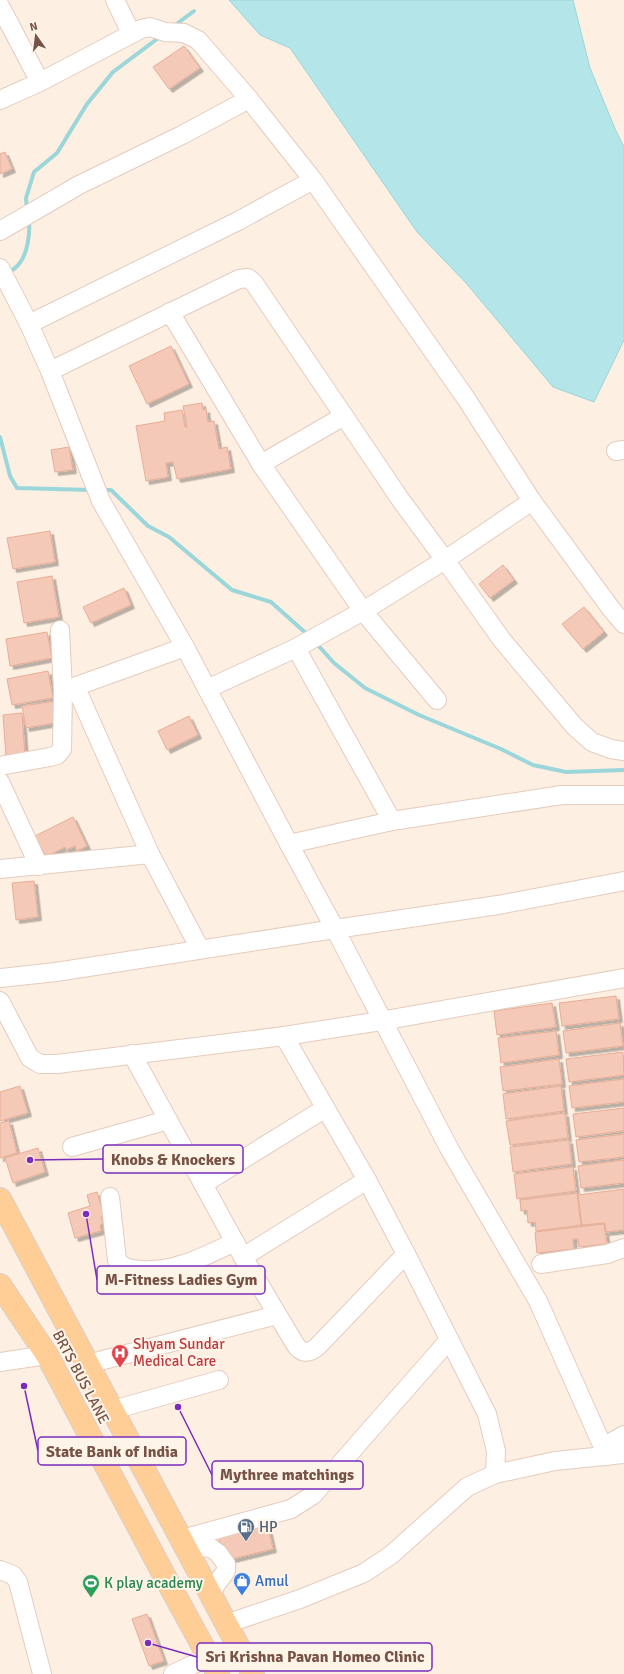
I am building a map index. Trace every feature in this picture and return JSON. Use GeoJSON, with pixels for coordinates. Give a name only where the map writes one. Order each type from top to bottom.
{"type":"FeatureCollection","features":[{"type":"Feature","properties":{"kind":"main road"},"geometry":{"type":"LineString","coordinates":[[0,1199],[253,1674]]}},
{"type":"Feature","properties":{"kind":"main road","name":"BRTS BUS LANE"},"geometry":{"type":"LineString","coordinates":[[0,1230],[51,1320],[237,1674]]}},
{"type":"Feature","properties":{"kind":"main road"},"geometry":{"type":"LineString","coordinates":[[0,1285],[47,1355],[213,1666]]}},
{"type":"Feature","properties":{"kind":"street"},"geometry":{"type":"LineString","coordinates":[[115,0],[131,34]]}},
{"type":"Feature","properties":{"kind":"street"},"geometry":{"type":"LineString","coordinates":[[0,6],[40,82]]}},
{"type":"Feature","properties":{"kind":"street"},"geometry":{"type":"LineString","coordinates":[[0,100],[40,82],[131,34],[150,27],[168,32],[189,34],[198,40],[250,100],[313,180],[464,397],[532,501],[612,610],[624,624]]}},
{"type":"Feature","properties":{"kind":"street"},"geometry":{"type":"LineString","coordinates":[[0,231],[79,185],[250,100]]}},
{"type":"Feature","properties":{"kind":"street"},"geometry":{"type":"LineString","coordinates":[[29,324],[238,221],[313,180]]}},
{"type":"Feature","properties":{"kind":"street"},"geometry":{"type":"LineString","coordinates":[[0,268],[29,324],[50,371],[101,499],[185,647],[335,929],[381,1021],[450,1150],[538,1301],[611,1452]]}},
{"type":"Feature","properties":{"kind":"street"},"geometry":{"type":"LineString","coordinates":[[50,371],[239,279],[245,277],[251,279],[400,499],[502,640],[575,727],[592,742],[611,749],[624,751]]}},
{"type":"Feature","properties":{"kind":"street"},"geometry":{"type":"LineString","coordinates":[[170,312],[261,464],[363,611],[437,700]]}},
{"type":"Feature","properties":{"kind":"street"},"geometry":{"type":"LineString","coordinates":[[261,464],[344,416]]}},
{"type":"Feature","properties":{"kind":"street"},"geometry":{"type":"LineString","coordinates":[[207,690],[300,645],[363,611],[445,560],[532,501]]}},
{"type":"Feature","properties":{"kind":"street"},"geometry":{"type":"LineString","coordinates":[[60,630],[70,690],[150,854],[200,949]]}},
{"type":"Feature","properties":{"kind":"street"},"geometry":{"type":"LineString","coordinates":[[300,645],[392,821]]}},
{"type":"Feature","properties":{"kind":"street"},"geometry":{"type":"LineString","coordinates":[[70,690],[185,647]]}},
{"type":"Feature","properties":{"kind":"street"},"geometry":{"type":"LineString","coordinates":[[0,766],[50,757],[60,753],[62,750],[70,690]]}},
{"type":"Feature","properties":{"kind":"street"},"geometry":{"type":"LineString","coordinates":[[0,782],[38,866]]}},
{"type":"Feature","properties":{"kind":"street"},"geometry":{"type":"LineString","coordinates":[[289,844],[392,821],[562,795],[624,795]]}},
{"type":"Feature","properties":{"kind":"street"},"geometry":{"type":"LineString","coordinates":[[0,869],[150,854]]}},
{"type":"Feature","properties":{"kind":"street"},"geometry":{"type":"LineString","coordinates":[[0,978],[56,972],[498,905],[624,881]]}},
{"type":"Feature","properties":{"kind":"street"},"geometry":{"type":"LineString","coordinates":[[0,1001],[30,1058],[40,1064],[56,1064],[284,1036],[381,1021],[624,978]]}},
{"type":"Feature","properties":{"kind":"street"},"geometry":{"type":"LineString","coordinates":[[284,1036],[324,1109],[366,1180],[406,1254],[487,1414],[496,1451],[495,1474]]}},
{"type":"Feature","properties":{"kind":"street"},"geometry":{"type":"LineString","coordinates":[[132,1054],[239,1249],[298,1348],[304,1352],[313,1350],[406,1254]]}},
{"type":"Feature","properties":{"kind":"street"},"geometry":{"type":"LineString","coordinates":[[203,1184],[324,1109]]}},
{"type":"Feature","properties":{"kind":"street"},"geometry":{"type":"LineString","coordinates":[[72,1147],[168,1120]]}},
{"type":"Feature","properties":{"kind":"street"},"geometry":{"type":"LineString","coordinates":[[110,1197],[117,1260],[121,1265],[127,1268],[150,1270],[182,1265],[205,1256],[239,1249],[366,1180]]}},
{"type":"Feature","properties":{"kind":"street"},"geometry":{"type":"LineString","coordinates":[[541,1264],[607,1254],[624,1248]]}},
{"type":"Feature","properties":{"kind":"street"},"geometry":{"type":"LineString","coordinates":[[88,1364],[277,1315]]}},
{"type":"Feature","properties":{"kind":"street"},"geometry":{"type":"LineString","coordinates":[[184,1542],[291,1509],[302,1504],[313,1495],[449,1340]]}},
{"type":"Feature","properties":{"kind":"street"},"geometry":{"type":"LineString","coordinates":[[0,1362],[47,1355]]}},
{"type":"Feature","properties":{"kind":"street"},"geometry":{"type":"LineString","coordinates":[[113,1410],[219,1380]]}},
{"type":"Feature","properties":{"kind":"street"},"geometry":{"type":"LineString","coordinates":[[226,1624],[300,1599],[364,1573],[391,1555],[468,1487],[495,1474],[555,1461],[611,1452],[624,1435]]}},
{"type":"Feature","properties":{"kind":"street"},"geometry":{"type":"LineString","coordinates":[[0,1570],[13,1575],[18,1582],[42,1674]]}},
{"type":"Feature","properties":{"kind":"street"},"geometry":{"type":"LineString","coordinates":[[173,1674],[213,1666]]}},
{"type":"Feature","properties":{"kind":"water"},"geometry":{"type":"Polygon","coordinates":[[[229,0],[573,0],[590,68],[624,147],[624,340],[594,402],[553,387],[466,283],[417,232],[290,48],[260,35],[229,0]]]}},
{"type":"Feature","properties":{"kind":"building"},"geometry":{"type":"Polygon","coordinates":[[[184,46],[200,68],[169,89],[153,67],[184,46]]]}},
{"type":"Feature","properties":{"kind":"building"},"geometry":{"type":"Polygon","coordinates":[[[5,152],[12,169],[0,174],[0,154],[5,152]]]}},
{"type":"Feature","properties":{"kind":"building"},"geometry":{"type":"Polygon","coordinates":[[[171,346],[189,384],[147,404],[129,366],[171,346]]]}},
{"type":"Feature","properties":{"kind":"building"},"geometry":{"type":"Polygon","coordinates":[[[202,403],[203,410],[206,409],[208,422],[214,421],[219,449],[227,447],[231,469],[177,479],[173,462],[166,463],[168,477],[146,481],[136,426],[165,421],[164,413],[182,410],[185,427],[187,427],[183,406],[202,403]]]}},
{"type":"Feature","properties":{"kind":"building"},"geometry":{"type":"Polygon","coordinates":[[[69,447],[73,470],[55,472],[51,450],[69,447]]]}},
{"type":"Feature","properties":{"kind":"building"},"geometry":{"type":"Polygon","coordinates":[[[50,531],[55,562],[13,569],[7,538],[50,531]]]}},
{"type":"Feature","properties":{"kind":"building"},"geometry":{"type":"Polygon","coordinates":[[[503,565],[514,580],[490,598],[479,584],[503,565]]]}},
{"type":"Feature","properties":{"kind":"building"},"geometry":{"type":"Polygon","coordinates":[[[52,576],[59,617],[24,623],[17,582],[52,576]]]}},
{"type":"Feature","properties":{"kind":"building"},"geometry":{"type":"Polygon","coordinates":[[[124,588],[131,605],[91,623],[83,607],[124,588]]]}},
{"type":"Feature","properties":{"kind":"building"},"geometry":{"type":"Polygon","coordinates":[[[584,607],[604,632],[583,649],[562,624],[584,607]]]}},
{"type":"Feature","properties":{"kind":"building"},"geometry":{"type":"Polygon","coordinates":[[[47,632],[52,658],[10,666],[6,639],[47,632]]]}},
{"type":"Feature","properties":{"kind":"building"},"geometry":{"type":"Polygon","coordinates":[[[48,671],[53,698],[12,705],[7,679],[48,671]]]}},
{"type":"Feature","properties":{"kind":"building"},"geometry":{"type":"Polygon","coordinates":[[[56,701],[60,722],[26,728],[22,706],[56,701]]]}},
{"type":"Feature","properties":{"kind":"building"},"geometry":{"type":"Polygon","coordinates":[[[22,713],[25,756],[6,757],[3,715],[22,713]]]}},
{"type":"Feature","properties":{"kind":"building"},"geometry":{"type":"Polygon","coordinates":[[[189,716],[198,735],[167,750],[158,731],[189,716]]]}},
{"type":"Feature","properties":{"kind":"building"},"geometry":{"type":"Polygon","coordinates":[[[73,817],[87,846],[77,851],[75,846],[66,850],[65,847],[46,857],[35,836],[73,817]]]}},
{"type":"Feature","properties":{"kind":"building"},"geometry":{"type":"Polygon","coordinates":[[[34,881],[38,917],[16,920],[12,883],[34,881]]]}},
{"type":"Feature","properties":{"kind":"building"},"geometry":{"type":"Polygon","coordinates":[[[616,996],[619,1019],[562,1026],[559,1003],[616,996]]]}},
{"type":"Feature","properties":{"kind":"building"},"geometry":{"type":"Polygon","coordinates":[[[552,1003],[556,1027],[497,1035],[494,1011],[552,1003]]]}},
{"type":"Feature","properties":{"kind":"building"},"geometry":{"type":"Polygon","coordinates":[[[620,1023],[623,1046],[566,1053],[563,1031],[620,1023]]]}},
{"type":"Feature","properties":{"kind":"building"},"geometry":{"type":"Polygon","coordinates":[[[556,1031],[559,1055],[501,1063],[498,1038],[556,1031]]]}},
{"type":"Feature","properties":{"kind":"building"},"geometry":{"type":"Polygon","coordinates":[[[623,1052],[624,1075],[569,1082],[566,1059],[623,1052]]]}},
{"type":"Feature","properties":{"kind":"building"},"geometry":{"type":"Polygon","coordinates":[[[559,1059],[562,1084],[503,1091],[500,1067],[559,1059]]]}},
{"type":"Feature","properties":{"kind":"building"},"geometry":{"type":"Polygon","coordinates":[[[624,1079],[624,1102],[572,1108],[569,1086],[624,1079]]]}},
{"type":"Feature","properties":{"kind":"building"},"geometry":{"type":"Polygon","coordinates":[[[20,1086],[28,1113],[0,1121],[0,1092],[20,1086]]]}},
{"type":"Feature","properties":{"kind":"building"},"geometry":{"type":"Polygon","coordinates":[[[561,1086],[564,1111],[506,1119],[503,1094],[561,1086]]]}},
{"type":"Feature","properties":{"kind":"building"},"geometry":{"type":"Polygon","coordinates":[[[624,1108],[624,1131],[576,1137],[573,1114],[624,1108]]]}},
{"type":"Feature","properties":{"kind":"building"},"geometry":{"type":"Polygon","coordinates":[[[565,1113],[568,1138],[510,1145],[506,1121],[565,1113]]]}},
{"type":"Feature","properties":{"kind":"building"},"geometry":{"type":"Polygon","coordinates":[[[9,1121],[17,1153],[0,1158],[0,1123],[9,1121]]]}},
{"type":"Feature","properties":{"kind":"building"},"geometry":{"type":"Polygon","coordinates":[[[624,1134],[624,1157],[579,1162],[576,1140],[624,1134]]]}},
{"type":"Feature","properties":{"kind":"building"},"geometry":{"type":"Polygon","coordinates":[[[569,1140],[572,1164],[513,1172],[510,1147],[569,1140]]]}},
{"type":"Feature","properties":{"kind":"building"},"geometry":{"type":"Polygon","coordinates":[[[38,1148],[45,1172],[13,1183],[5,1158],[38,1148]]]}},
{"type":"Feature","properties":{"kind":"building"},"geometry":{"type":"Polygon","coordinates":[[[624,1160],[624,1183],[581,1188],[578,1166],[624,1160]]]}},
{"type":"Feature","properties":{"kind":"building"},"geometry":{"type":"Polygon","coordinates":[[[573,1167],[576,1191],[517,1199],[514,1174],[573,1167]]]}},
{"type":"Feature","properties":{"kind":"building"},"geometry":{"type":"Polygon","coordinates":[[[624,1189],[624,1230],[606,1232],[605,1223],[582,1225],[578,1195],[624,1189]]]}},
{"type":"Feature","properties":{"kind":"building"},"geometry":{"type":"Polygon","coordinates":[[[97,1192],[104,1216],[101,1217],[103,1224],[100,1225],[101,1231],[75,1238],[68,1213],[90,1206],[87,1195],[97,1192]]]}},
{"type":"Feature","properties":{"kind":"building"},"geometry":{"type":"Polygon","coordinates":[[[577,1193],[581,1225],[536,1231],[535,1222],[528,1223],[527,1210],[521,1211],[520,1200],[577,1193]]]}},
{"type":"Feature","properties":{"kind":"building"},"geometry":{"type":"Polygon","coordinates":[[[604,1224],[607,1244],[579,1247],[578,1239],[573,1239],[574,1249],[537,1253],[535,1232],[604,1224]]]}},
{"type":"Feature","properties":{"kind":"building"},"geometry":{"type":"Polygon","coordinates":[[[267,1523],[273,1549],[224,1561],[218,1535],[267,1523]]]}},
{"type":"Feature","properties":{"kind":"building"},"geometry":{"type":"Polygon","coordinates":[[[147,1614],[164,1661],[149,1666],[132,1619],[147,1614]]]}},
{"type":"Feature","properties":{"kind":"waterway"},"geometry":{"type":"LineString","coordinates":[[174,26],[194,11]]}},
{"type":"Feature","properties":{"kind":"waterway"},"geometry":{"type":"LineString","coordinates":[[27,210],[26,198],[34,172],[57,153],[87,104],[113,72],[161,36]]}},
{"type":"Feature","properties":{"kind":"waterway"},"geometry":{"type":"LineString","coordinates":[[7,274],[18,265],[22,259],[29,237],[29,221]]}},
{"type":"Feature","properties":{"kind":"waterway"},"geometry":{"type":"LineString","coordinates":[[0,437],[10,476],[17,488],[91,490]]}},
{"type":"Feature","properties":{"kind":"waterway"},"geometry":{"type":"LineString","coordinates":[[102,490],[111,490],[148,526],[169,537],[232,590],[271,602],[308,635]]}},
{"type":"Feature","properties":{"kind":"waterway"},"geometry":{"type":"LineString","coordinates":[[316,643],[334,663],[365,688],[419,715],[501,749],[533,765],[566,772],[624,770]]}},
{"type":"Feature","properties":{"kind":"place","name":"Knobs & Knockers"},"geometry":{"type":"Point","coordinates":[30,1160]}},
{"type":"Feature","properties":{"kind":"place","name":"M-Fitness Ladies Gym"},"geometry":{"type":"Point","coordinates":[86,1214]}},
{"type":"Feature","properties":{"kind":"place","name":"Shyam Sundar Medical Care"},"geometry":{"type":"Point","coordinates":[120,1368]}},
{"type":"Feature","properties":{"kind":"place","name":"State Bank of India"},"geometry":{"type":"Point","coordinates":[24,1386]}},
{"type":"Feature","properties":{"kind":"place","name":"Mythree matchings"},"geometry":{"type":"Point","coordinates":[178,1407]}},
{"type":"Feature","properties":{"kind":"place","name":"HP"},"geometry":{"type":"Point","coordinates":[246,1542]}},
{"type":"Feature","properties":{"kind":"place","name":"Amul"},"geometry":{"type":"Point","coordinates":[242,1596]}},
{"type":"Feature","properties":{"kind":"place","name":"K play academy"},"geometry":{"type":"Point","coordinates":[91,1598]}},
{"type":"Feature","properties":{"kind":"place","name":"Sri Krishna Pavan Homeo Clinic"},"geometry":{"type":"Point","coordinates":[148,1643]}}]}
